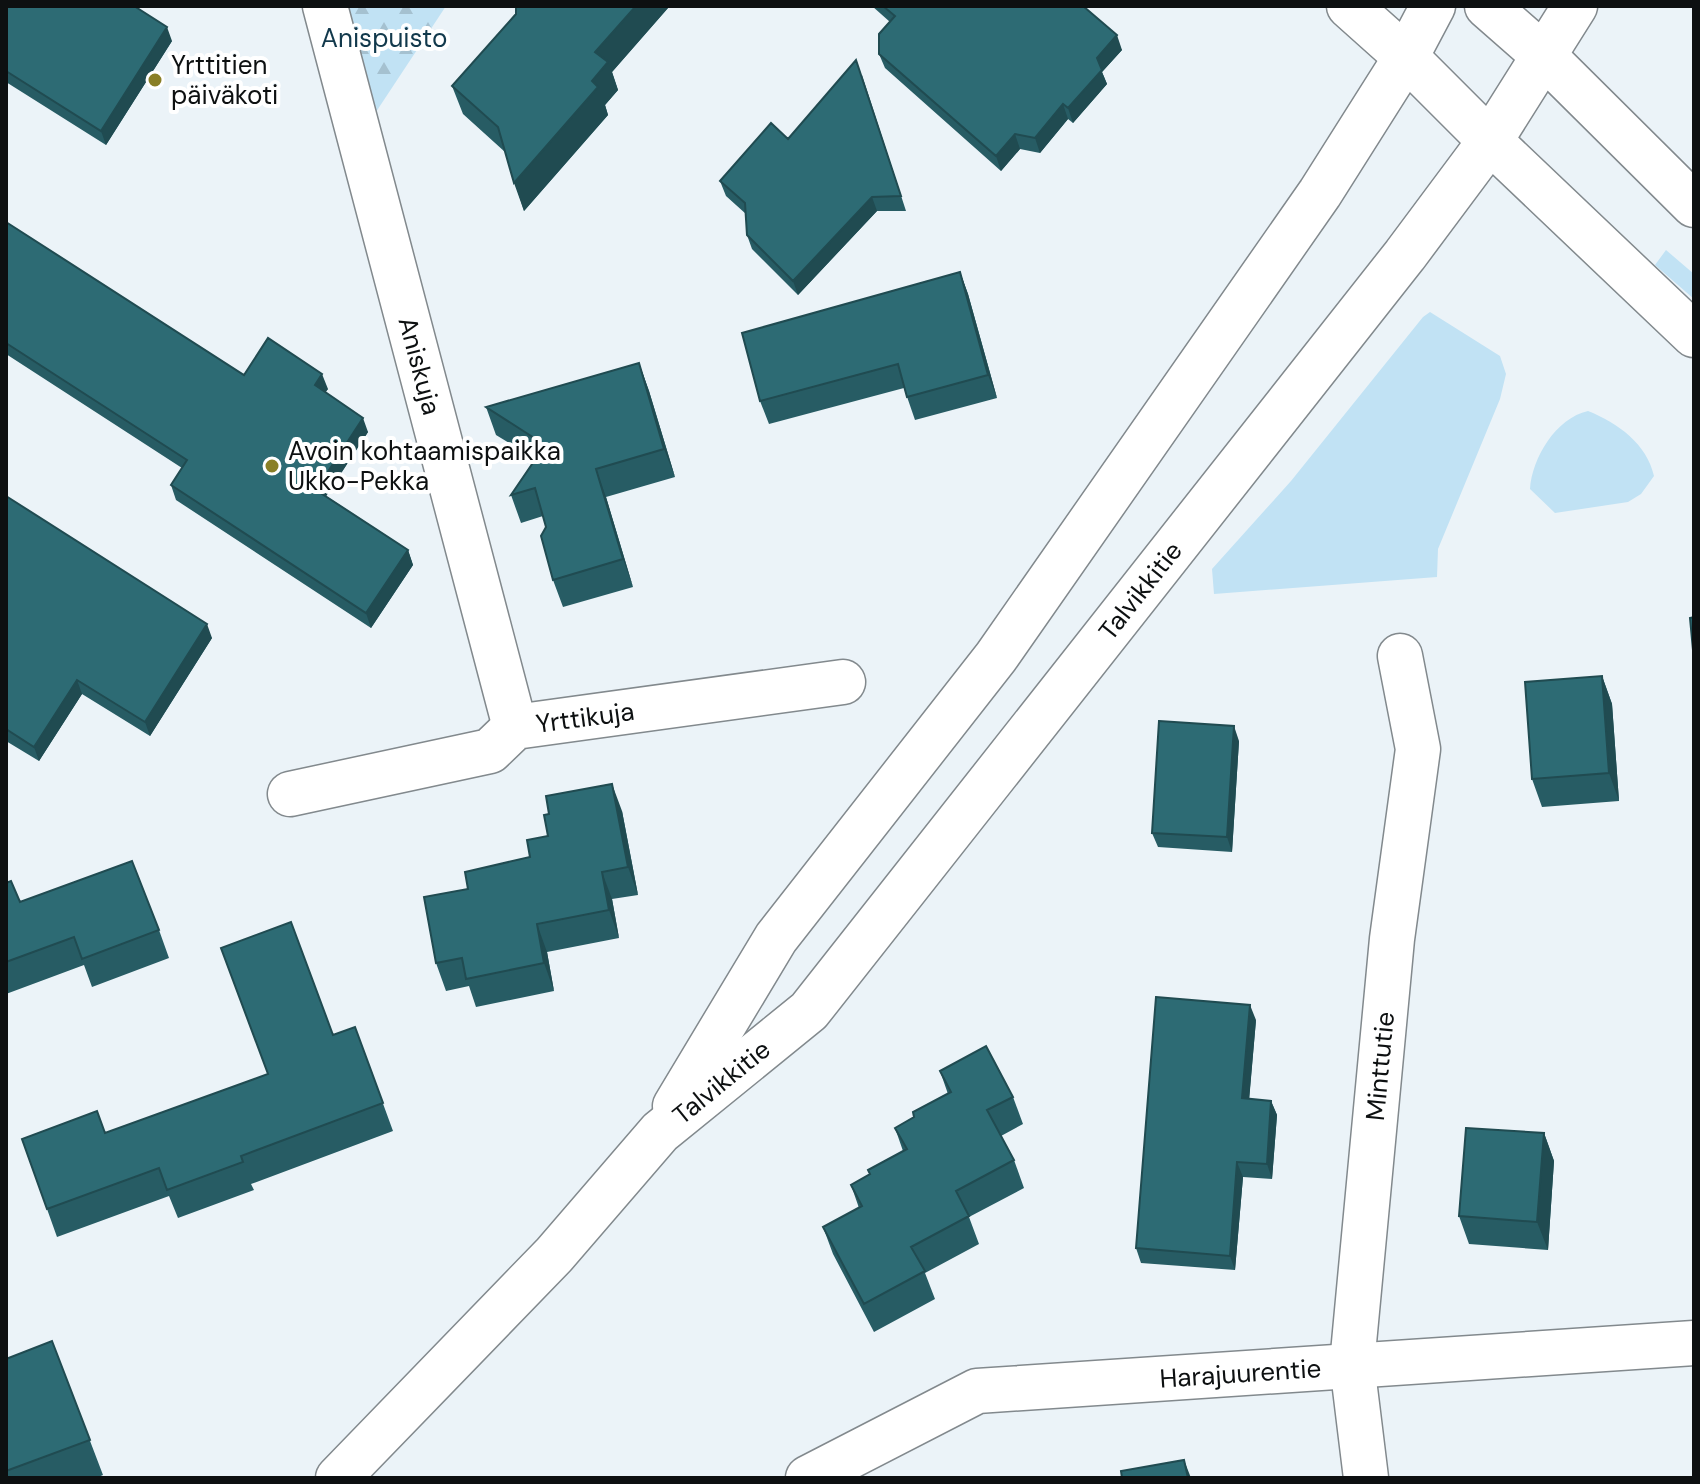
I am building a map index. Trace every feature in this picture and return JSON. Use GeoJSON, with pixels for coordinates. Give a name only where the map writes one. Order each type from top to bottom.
{"type":"FeatureCollection","features":[{"type":"Feature","properties":{"kind":"main road","name":"Aniskuja"},"geometry":{"type":"LineString","coordinates":[[325,6],[515,727]]}},
{"type":"Feature","properties":{"kind":"main road"},"geometry":{"type":"LineString","coordinates":[[1349,6],[1406,57],[1694,335]]}},
{"type":"Feature","properties":{"kind":"main road","name":"Talvikkitie"},"geometry":{"type":"LineString","coordinates":[[338,1478],[554,1255],[660,1132],[776,938],[996,657],[1320,193],[1406,57],[1433,6]]}},
{"type":"Feature","properties":{"kind":"main road"},"geometry":{"type":"LineString","coordinates":[[1487,6],[1544,56],[1694,205]]}},
{"type":"Feature","properties":{"kind":"main road","name":"Talvikkitie"},"geometry":{"type":"LineString","coordinates":[[660,1132],[809,1011],[1405,255],[1490,141],[1575,6]]}},
{"type":"Feature","properties":{"kind":"main road","name":"Minttutie"},"geometry":{"type":"LineString","coordinates":[[1366,1478],[1352,1364],[1392,939],[1418,749],[1400,656]]}},
{"type":"Feature","properties":{"kind":"main road","name":"Yrttikuja"},"geometry":{"type":"LineString","coordinates":[[290,794],[490,751],[515,727],[843,682]]}},
{"type":"Feature","properties":{"kind":"main road","name":"Harajuurentie"},"geometry":{"type":"LineString","coordinates":[[808,1478],[977,1391],[1694,1343]]}},
{"type":"Feature","properties":{"kind":"green space","name":"Anispuisto"},"geometry":{"type":"Polygon","coordinates":[[[342,6],[446,6],[372,118],[342,6]]]}},
{"type":"Feature","properties":{"kind":"green space"},"geometry":{"type":"Polygon","coordinates":[[[1666,250],[1694,274],[1694,299],[1655,265],[1666,250]]]}},
{"type":"Feature","properties":{"kind":"green space"},"geometry":{"type":"Polygon","coordinates":[[[1430,312],[1500,356],[1506,374],[1500,399],[1438,549],[1437,577],[1214,594],[1212,569],[1291,481],[1430,312]]]}},
{"type":"Feature","properties":{"kind":"green space"},"geometry":{"type":"Polygon","coordinates":[[[1588,411],[1630,436],[1645,454],[1654,476],[1641,494],[1628,502],[1555,513],[1530,489],[1535,465],[1556,431],[1576,415],[1588,411]]]}},
{"type":"Feature","properties":{"kind":"building"},"geometry":{"type":"Polygon","coordinates":[[[6,6],[134,6],[167,27],[101,131],[6,71],[6,6]]]}},
{"type":"Feature","properties":{"kind":"building"},"geometry":{"type":"Polygon","coordinates":[[[516,6],[636,6],[595,52],[608,62],[592,81],[598,87],[514,183],[498,127],[452,86],[516,14],[516,6]]]}},
{"type":"Feature","properties":{"kind":"building"},"geometry":{"type":"Polygon","coordinates":[[[883,6],[1083,6],[1117,35],[1097,58],[1102,70],[1068,108],[1063,104],[1035,138],[1015,134],[996,156],[879,54],[879,34],[895,16],[883,6]]]}},
{"type":"Feature","properties":{"kind":"building"},"geometry":{"type":"Polygon","coordinates":[[[856,60],[901,196],[872,197],[793,281],[747,235],[745,203],[720,181],[771,123],[788,139],[856,60]]]}},
{"type":"Feature","properties":{"kind":"building"},"geometry":{"type":"Polygon","coordinates":[[[6,222],[244,375],[268,338],[322,374],[315,385],[363,418],[316,490],[408,550],[366,613],[171,485],[187,460],[6,343],[6,222]]]}},
{"type":"Feature","properties":{"kind":"building"},"geometry":{"type":"Polygon","coordinates":[[[960,272],[988,375],[907,397],[898,364],[760,401],[742,333],[960,272]]]}},
{"type":"Feature","properties":{"kind":"building"},"geometry":{"type":"Polygon","coordinates":[[[639,363],[664,449],[596,469],[623,559],[553,580],[541,536],[546,527],[535,488],[511,495],[545,445],[486,407],[639,363]]]}},
{"type":"Feature","properties":{"kind":"building"},"geometry":{"type":"Polygon","coordinates":[[[6,496],[207,624],[145,722],[77,680],[34,747],[6,729],[6,496]]]}},
{"type":"Feature","properties":{"kind":"building"},"geometry":{"type":"Polygon","coordinates":[[[1694,617],[1694,661],[1690,618],[1694,617]]]}},
{"type":"Feature","properties":{"kind":"building"},"geometry":{"type":"Polygon","coordinates":[[[1602,676],[1609,773],[1532,779],[1525,682],[1602,676]]]}},
{"type":"Feature","properties":{"kind":"building"},"geometry":{"type":"Polygon","coordinates":[[[1159,721],[1234,726],[1227,837],[1152,833],[1159,721]]]}},
{"type":"Feature","properties":{"kind":"building"},"geometry":{"type":"Polygon","coordinates":[[[612,784],[628,867],[602,872],[609,910],[537,924],[544,963],[466,979],[462,958],[436,963],[424,897],[468,889],[465,872],[530,857],[527,840],[548,836],[544,815],[549,814],[546,796],[612,784]]]}},
{"type":"Feature","properties":{"kind":"building"},"geometry":{"type":"Polygon","coordinates":[[[132,861],[159,930],[82,959],[74,937],[6,962],[6,883],[11,881],[20,902],[132,861]]]}},
{"type":"Feature","properties":{"kind":"building"},"geometry":{"type":"Polygon","coordinates":[[[291,922],[333,1035],[355,1027],[383,1103],[241,1156],[243,1162],[167,1190],[159,1168],[47,1209],[22,1139],[97,1111],[105,1133],[268,1074],[221,948],[291,922]]]}},
{"type":"Feature","properties":{"kind":"building"},"geometry":{"type":"Polygon","coordinates":[[[1156,997],[1250,1005],[1242,1098],[1271,1101],[1267,1164],[1237,1162],[1230,1256],[1136,1248],[1156,997]]]}},
{"type":"Feature","properties":{"kind":"building"},"geometry":{"type":"Polygon","coordinates":[[[986,1046],[1013,1097],[987,1110],[1014,1160],[956,1191],[969,1216],[911,1247],[925,1271],[864,1304],[823,1227],[862,1206],[851,1185],[870,1174],[868,1170],[907,1149],[895,1128],[914,1117],[913,1112],[951,1092],[940,1071],[986,1046]]]}},
{"type":"Feature","properties":{"kind":"building"},"geometry":{"type":"Polygon","coordinates":[[[1466,1128],[1544,1133],[1537,1222],[1459,1216],[1466,1128]]]}},
{"type":"Feature","properties":{"kind":"building"},"geometry":{"type":"Polygon","coordinates":[[[52,1341],[90,1440],[6,1471],[6,1359],[52,1341]]]}},
{"type":"Feature","properties":{"kind":"building"},"geometry":{"type":"Polygon","coordinates":[[[1184,1460],[1188,1478],[1122,1478],[1121,1471],[1184,1460]]]}},
{"type":"Feature","properties":{"kind":"place","name":"Yrttitien päiväkoti"},"geometry":{"type":"Point","coordinates":[155,80]}},
{"type":"Feature","properties":{"kind":"place","name":"Avoin kohtaamispaikka Ukko-Pekka"},"geometry":{"type":"Point","coordinates":[272,466]}}]}
